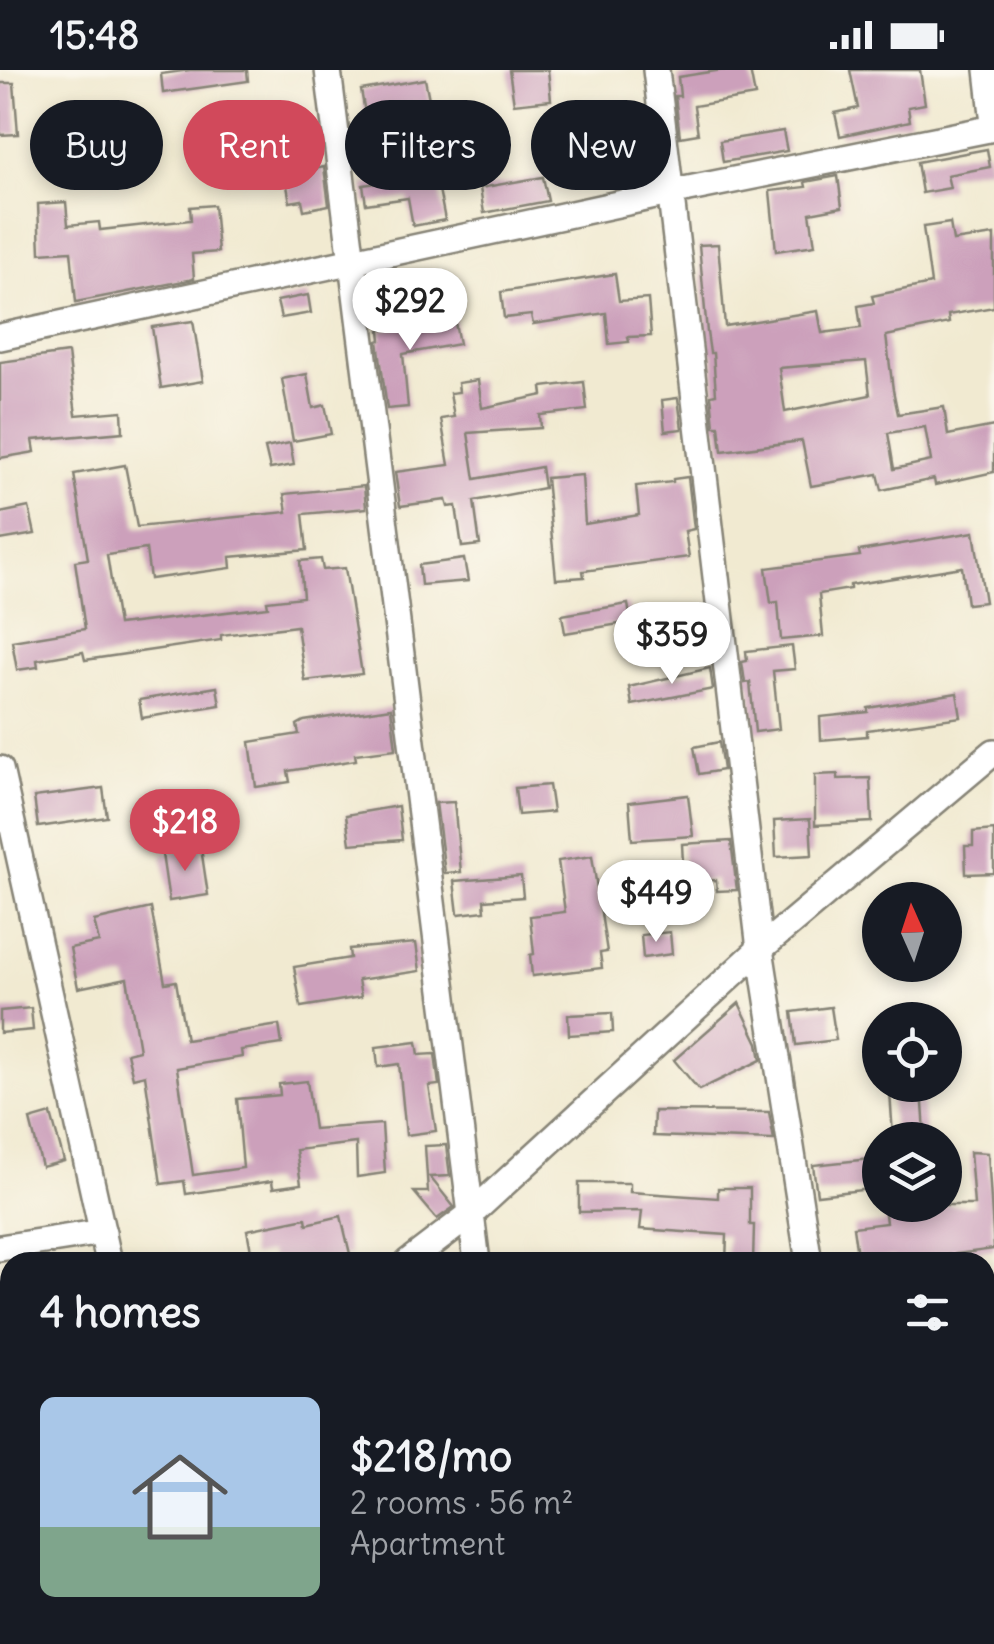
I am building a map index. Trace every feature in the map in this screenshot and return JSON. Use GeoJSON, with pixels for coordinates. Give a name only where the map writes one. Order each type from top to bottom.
{"type":"FeatureCollection","features":[{"type":"Feature","properties":{"kind":"street"},"geometry":{"type":"LineString","coordinates":[[328,70],[476,1252]]}},
{"type":"Feature","properties":{"kind":"street"},"geometry":{"type":"LineString","coordinates":[[656,70],[760,949],[807,1252]]}},
{"type":"Feature","properties":{"kind":"street"},"geometry":{"type":"LineString","coordinates":[[0,337],[994,125],[988,70]]}},
{"type":"Feature","properties":{"kind":"street"},"geometry":{"type":"LineString","coordinates":[[421,1252],[472,1214],[760,949],[994,752]]}},
{"type":"Feature","properties":{"kind":"street"},"geometry":{"type":"LineString","coordinates":[[0,769],[107,1252]]}},
{"type":"Feature","properties":{"kind":"street"},"geometry":{"type":"LineString","coordinates":[[0,1248],[102,1232]]}},
{"type":"Feature","properties":{"kind":"building"},"geometry":{"type":"Polygon","coordinates":[[[247,70],[248,81],[163,93],[161,74],[247,70]]]}},
{"type":"Feature","properties":{"kind":"building"},"geometry":{"type":"Polygon","coordinates":[[[509,70],[548,70],[551,100],[514,104],[509,70]]]}},
{"type":"Feature","properties":{"kind":"building"},"geometry":{"type":"Polygon","coordinates":[[[750,70],[755,96],[694,106],[698,134],[680,137],[675,96],[680,96],[678,77],[750,70]]]}},
{"type":"Feature","properties":{"kind":"building"},"geometry":{"type":"Polygon","coordinates":[[[850,70],[920,70],[925,104],[908,107],[910,121],[840,136],[835,113],[858,108],[850,70]]]}},
{"type":"Feature","properties":{"kind":"building"},"geometry":{"type":"Polygon","coordinates":[[[425,79],[429,100],[363,100],[361,90],[425,79]]]}},
{"type":"Feature","properties":{"kind":"building"},"geometry":{"type":"Polygon","coordinates":[[[0,83],[14,83],[18,134],[0,135],[0,83]]]}},
{"type":"Feature","properties":{"kind":"building"},"geometry":{"type":"Polygon","coordinates":[[[783,131],[787,151],[723,162],[720,141],[783,131]]]}},
{"type":"Feature","properties":{"kind":"building"},"geometry":{"type":"Polygon","coordinates":[[[987,149],[990,167],[947,175],[950,188],[922,193],[917,162],[987,149]]]}},
{"type":"Feature","properties":{"kind":"building"},"geometry":{"type":"Polygon","coordinates":[[[325,175],[329,205],[304,210],[302,200],[290,202],[288,190],[325,190],[325,175]]]}},
{"type":"Feature","properties":{"kind":"building"},"geometry":{"type":"Polygon","coordinates":[[[838,176],[842,207],[810,213],[815,245],[776,251],[770,191],[806,187],[805,182],[838,176]]]}},
{"type":"Feature","properties":{"kind":"building"},"geometry":{"type":"Polygon","coordinates":[[[531,179],[531,190],[546,190],[548,201],[484,213],[480,190],[511,190],[511,183],[531,179]]]}},
{"type":"Feature","properties":{"kind":"building"},"geometry":{"type":"Polygon","coordinates":[[[364,190],[439,190],[445,220],[413,226],[408,198],[366,204],[364,190]]]}},
{"type":"Feature","properties":{"kind":"building"},"geometry":{"type":"Polygon","coordinates":[[[66,202],[68,225],[99,222],[100,230],[191,220],[190,207],[214,205],[218,252],[192,254],[194,279],[76,302],[71,251],[40,253],[38,204],[66,202]]]}},
{"type":"Feature","properties":{"kind":"building"},"geometry":{"type":"Polygon","coordinates":[[[950,223],[953,241],[994,235],[994,307],[948,315],[949,323],[886,336],[898,414],[944,407],[948,435],[994,426],[994,472],[935,485],[934,479],[882,490],[878,474],[811,486],[802,441],[722,451],[719,426],[714,426],[713,353],[707,332],[699,245],[718,244],[725,326],[818,311],[822,333],[861,328],[858,306],[874,303],[872,296],[931,284],[923,227],[950,223]],[[866,361],[779,368],[785,412],[870,395],[866,361]],[[925,427],[888,433],[894,469],[931,461],[925,427]]]}},
{"type":"Feature","properties":{"kind":"building"},"geometry":{"type":"Polygon","coordinates":[[[615,274],[619,301],[648,299],[651,336],[628,337],[629,342],[609,344],[606,313],[533,324],[531,315],[504,318],[501,292],[615,274]]]}},
{"type":"Feature","properties":{"kind":"building"},"geometry":{"type":"Polygon","coordinates":[[[308,295],[311,313],[281,318],[277,301],[308,295]]]}},
{"type":"Feature","properties":{"kind":"building"},"geometry":{"type":"Polygon","coordinates":[[[454,317],[459,344],[403,354],[408,407],[387,409],[380,330],[454,317]]]}},
{"type":"Feature","properties":{"kind":"building"},"geometry":{"type":"Polygon","coordinates":[[[193,321],[203,381],[161,388],[152,327],[193,321]]]}},
{"type":"Feature","properties":{"kind":"building"},"geometry":{"type":"Polygon","coordinates":[[[68,353],[76,415],[122,411],[123,432],[33,440],[35,452],[0,458],[0,362],[68,353]]]}},
{"type":"Feature","properties":{"kind":"building"},"geometry":{"type":"Polygon","coordinates":[[[307,374],[313,408],[325,405],[331,434],[293,441],[282,379],[307,374]]]}},
{"type":"Feature","properties":{"kind":"building"},"geometry":{"type":"Polygon","coordinates":[[[478,380],[482,408],[543,395],[542,387],[584,382],[587,410],[540,415],[541,428],[468,433],[475,479],[541,467],[544,488],[474,501],[480,545],[462,547],[456,506],[448,507],[446,500],[400,506],[395,472],[449,465],[441,419],[454,417],[450,393],[459,392],[458,383],[478,380]]]}},
{"type":"Feature","properties":{"kind":"building"},"geometry":{"type":"Polygon","coordinates":[[[678,398],[682,429],[665,431],[662,400],[678,398]]]}},
{"type":"Feature","properties":{"kind":"building"},"geometry":{"type":"Polygon","coordinates":[[[290,443],[294,465],[270,469],[265,448],[290,443]]]}},
{"type":"Feature","properties":{"kind":"building"},"geometry":{"type":"Polygon","coordinates":[[[125,465],[137,527],[287,512],[284,494],[364,486],[366,508],[303,514],[307,550],[230,557],[231,568],[150,579],[146,549],[107,555],[118,625],[268,607],[267,601],[303,597],[300,561],[321,559],[323,570],[345,568],[362,674],[305,681],[297,626],[221,635],[221,640],[85,660],[83,652],[37,660],[38,667],[17,670],[12,641],[85,629],[75,561],[88,559],[74,474],[125,465]]]}},
{"type":"Feature","properties":{"kind":"building"},"geometry":{"type":"Polygon","coordinates":[[[582,475],[585,524],[639,515],[636,486],[688,477],[694,529],[685,531],[689,557],[583,571],[584,577],[556,579],[546,478],[582,475]]]}},
{"type":"Feature","properties":{"kind":"building"},"geometry":{"type":"Polygon","coordinates":[[[29,507],[35,534],[0,540],[0,513],[29,507]]]}},
{"type":"Feature","properties":{"kind":"building"},"geometry":{"type":"Polygon","coordinates":[[[974,532],[985,602],[967,604],[962,567],[850,585],[850,589],[819,594],[823,636],[781,640],[778,602],[771,603],[766,568],[860,556],[859,551],[974,532]]]}},
{"type":"Feature","properties":{"kind":"building"},"geometry":{"type":"Polygon","coordinates":[[[464,559],[468,581],[421,585],[419,565],[464,559]]]}},
{"type":"Feature","properties":{"kind":"building"},"geometry":{"type":"Polygon","coordinates":[[[628,604],[631,622],[565,633],[562,615],[628,604]]]}},
{"type":"Feature","properties":{"kind":"building"},"geometry":{"type":"Polygon","coordinates":[[[792,646],[795,669],[773,671],[779,729],[755,732],[750,682],[745,683],[742,662],[747,661],[746,651],[792,646]]]}},
{"type":"Feature","properties":{"kind":"building"},"geometry":{"type":"Polygon","coordinates":[[[710,668],[713,689],[632,705],[629,687],[710,668]]]}},
{"type":"Feature","properties":{"kind":"building"},"geometry":{"type":"Polygon","coordinates":[[[217,687],[220,705],[142,718],[139,700],[217,687]]]}},
{"type":"Feature","properties":{"kind":"building"},"geometry":{"type":"Polygon","coordinates":[[[957,693],[961,717],[867,730],[867,736],[821,740],[820,717],[868,712],[868,708],[957,693]]]}},
{"type":"Feature","properties":{"kind":"building"},"geometry":{"type":"Polygon","coordinates":[[[391,708],[396,749],[355,754],[356,760],[288,771],[290,782],[256,787],[250,742],[299,734],[297,725],[304,721],[391,708]]]}},
{"type":"Feature","properties":{"kind":"building"},"geometry":{"type":"Polygon","coordinates":[[[719,742],[723,770],[699,774],[694,747],[719,742]]]}},
{"type":"Feature","properties":{"kind":"building"},"geometry":{"type":"Polygon","coordinates":[[[838,774],[838,779],[870,778],[872,822],[815,825],[815,775],[838,774]]]}},
{"type":"Feature","properties":{"kind":"building"},"geometry":{"type":"Polygon","coordinates":[[[549,785],[553,812],[518,815],[515,788],[549,785]]]}},
{"type":"Feature","properties":{"kind":"building"},"geometry":{"type":"Polygon","coordinates":[[[103,788],[107,817],[38,827],[34,797],[103,788]]]}},
{"type":"Feature","properties":{"kind":"building"},"geometry":{"type":"Polygon","coordinates":[[[688,795],[693,836],[632,840],[629,802],[688,795]]]}},
{"type":"Feature","properties":{"kind":"building"},"geometry":{"type":"Polygon","coordinates":[[[454,802],[461,872],[445,873],[436,803],[454,802]]]}},
{"type":"Feature","properties":{"kind":"building"},"geometry":{"type":"Polygon","coordinates":[[[398,806],[402,840],[350,844],[346,815],[398,806]]]}},
{"type":"Feature","properties":{"kind":"building"},"geometry":{"type":"Polygon","coordinates":[[[810,819],[812,855],[776,857],[774,821],[810,819]]]}},
{"type":"Feature","properties":{"kind":"building"},"geometry":{"type":"Polygon","coordinates":[[[994,830],[994,873],[966,874],[965,846],[973,846],[973,832],[994,830]]]}},
{"type":"Feature","properties":{"kind":"building"},"geometry":{"type":"Polygon","coordinates":[[[731,841],[737,890],[717,891],[716,880],[684,882],[682,844],[731,841]]]}},
{"type":"Feature","properties":{"kind":"building"},"geometry":{"type":"Polygon","coordinates":[[[201,848],[208,895],[169,901],[162,854],[201,848]]]}},
{"type":"Feature","properties":{"kind":"building"},"geometry":{"type":"Polygon","coordinates":[[[592,856],[607,952],[600,953],[602,968],[532,976],[530,916],[565,912],[558,861],[592,856]]]}},
{"type":"Feature","properties":{"kind":"building"},"geometry":{"type":"Polygon","coordinates":[[[521,876],[523,897],[484,900],[485,911],[458,914],[454,881],[521,876]]]}},
{"type":"Feature","properties":{"kind":"building"},"geometry":{"type":"Polygon","coordinates":[[[151,908],[165,983],[176,981],[186,1040],[279,1025],[282,1044],[241,1050],[242,1057],[177,1068],[193,1175],[243,1168],[237,1099],[280,1095],[279,1084],[307,1081],[314,1129],[382,1124],[385,1173],[357,1177],[356,1143],[296,1150],[301,1184],[273,1188],[272,1181],[186,1194],[184,1181],[161,1184],[145,1075],[133,1078],[127,1053],[139,1050],[127,978],[78,988],[70,948],[99,942],[94,921],[151,908]]]}},
{"type":"Feature","properties":{"kind":"building"},"geometry":{"type":"Polygon","coordinates":[[[670,932],[672,954],[643,958],[641,935],[670,932]]]}},
{"type":"Feature","properties":{"kind":"building"},"geometry":{"type":"Polygon","coordinates":[[[416,943],[420,971],[358,980],[361,997],[301,1007],[294,967],[350,958],[349,949],[416,943]]]}},
{"type":"Feature","properties":{"kind":"building"},"geometry":{"type":"Polygon","coordinates":[[[739,1003],[758,1043],[761,1060],[699,1090],[674,1060],[739,1003]]]}},
{"type":"Feature","properties":{"kind":"building"},"geometry":{"type":"Polygon","coordinates":[[[831,1007],[836,1040],[796,1045],[792,1012],[831,1007]]]}},
{"type":"Feature","properties":{"kind":"building"},"geometry":{"type":"Polygon","coordinates":[[[31,1008],[33,1030],[0,1033],[0,1011],[31,1008]]]}},
{"type":"Feature","properties":{"kind":"building"},"geometry":{"type":"Polygon","coordinates":[[[612,1013],[613,1032],[569,1035],[568,1015],[612,1013]]]}},
{"type":"Feature","properties":{"kind":"building"},"geometry":{"type":"Polygon","coordinates":[[[417,1042],[419,1055],[435,1054],[439,1085],[429,1086],[436,1131],[406,1135],[399,1064],[378,1067],[376,1047],[417,1042]]]}},
{"type":"Feature","properties":{"kind":"building"},"geometry":{"type":"Polygon","coordinates":[[[891,1102],[923,1102],[924,1122],[892,1122],[891,1102]]]}},
{"type":"Feature","properties":{"kind":"building"},"geometry":{"type":"Polygon","coordinates":[[[654,1111],[769,1112],[774,1140],[653,1136],[654,1111]]]}},
{"type":"Feature","properties":{"kind":"building"},"geometry":{"type":"Polygon","coordinates":[[[51,1114],[64,1161],[42,1167],[30,1120],[51,1114]]]}},
{"type":"Feature","properties":{"kind":"building"},"geometry":{"type":"Polygon","coordinates":[[[446,1145],[450,1176],[430,1177],[454,1207],[437,1219],[414,1192],[428,1192],[425,1146],[446,1145]]]}},
{"type":"Feature","properties":{"kind":"building"},"geometry":{"type":"Polygon","coordinates":[[[970,1152],[988,1153],[994,1249],[857,1252],[853,1227],[886,1222],[962,1222],[962,1205],[974,1205],[970,1152]]]}},
{"type":"Feature","properties":{"kind":"building"},"geometry":{"type":"Polygon","coordinates":[[[862,1160],[862,1190],[817,1195],[813,1165],[862,1160]]]}},
{"type":"Feature","properties":{"kind":"building"},"geometry":{"type":"Polygon","coordinates":[[[579,1183],[630,1183],[630,1192],[718,1198],[718,1188],[750,1188],[753,1252],[726,1252],[727,1235],[640,1229],[642,1211],[579,1212],[579,1183]]]}},
{"type":"Feature","properties":{"kind":"building"},"geometry":{"type":"Polygon","coordinates":[[[341,1216],[350,1252],[251,1252],[247,1230],[306,1218],[307,1224],[341,1216]]]}}]}
